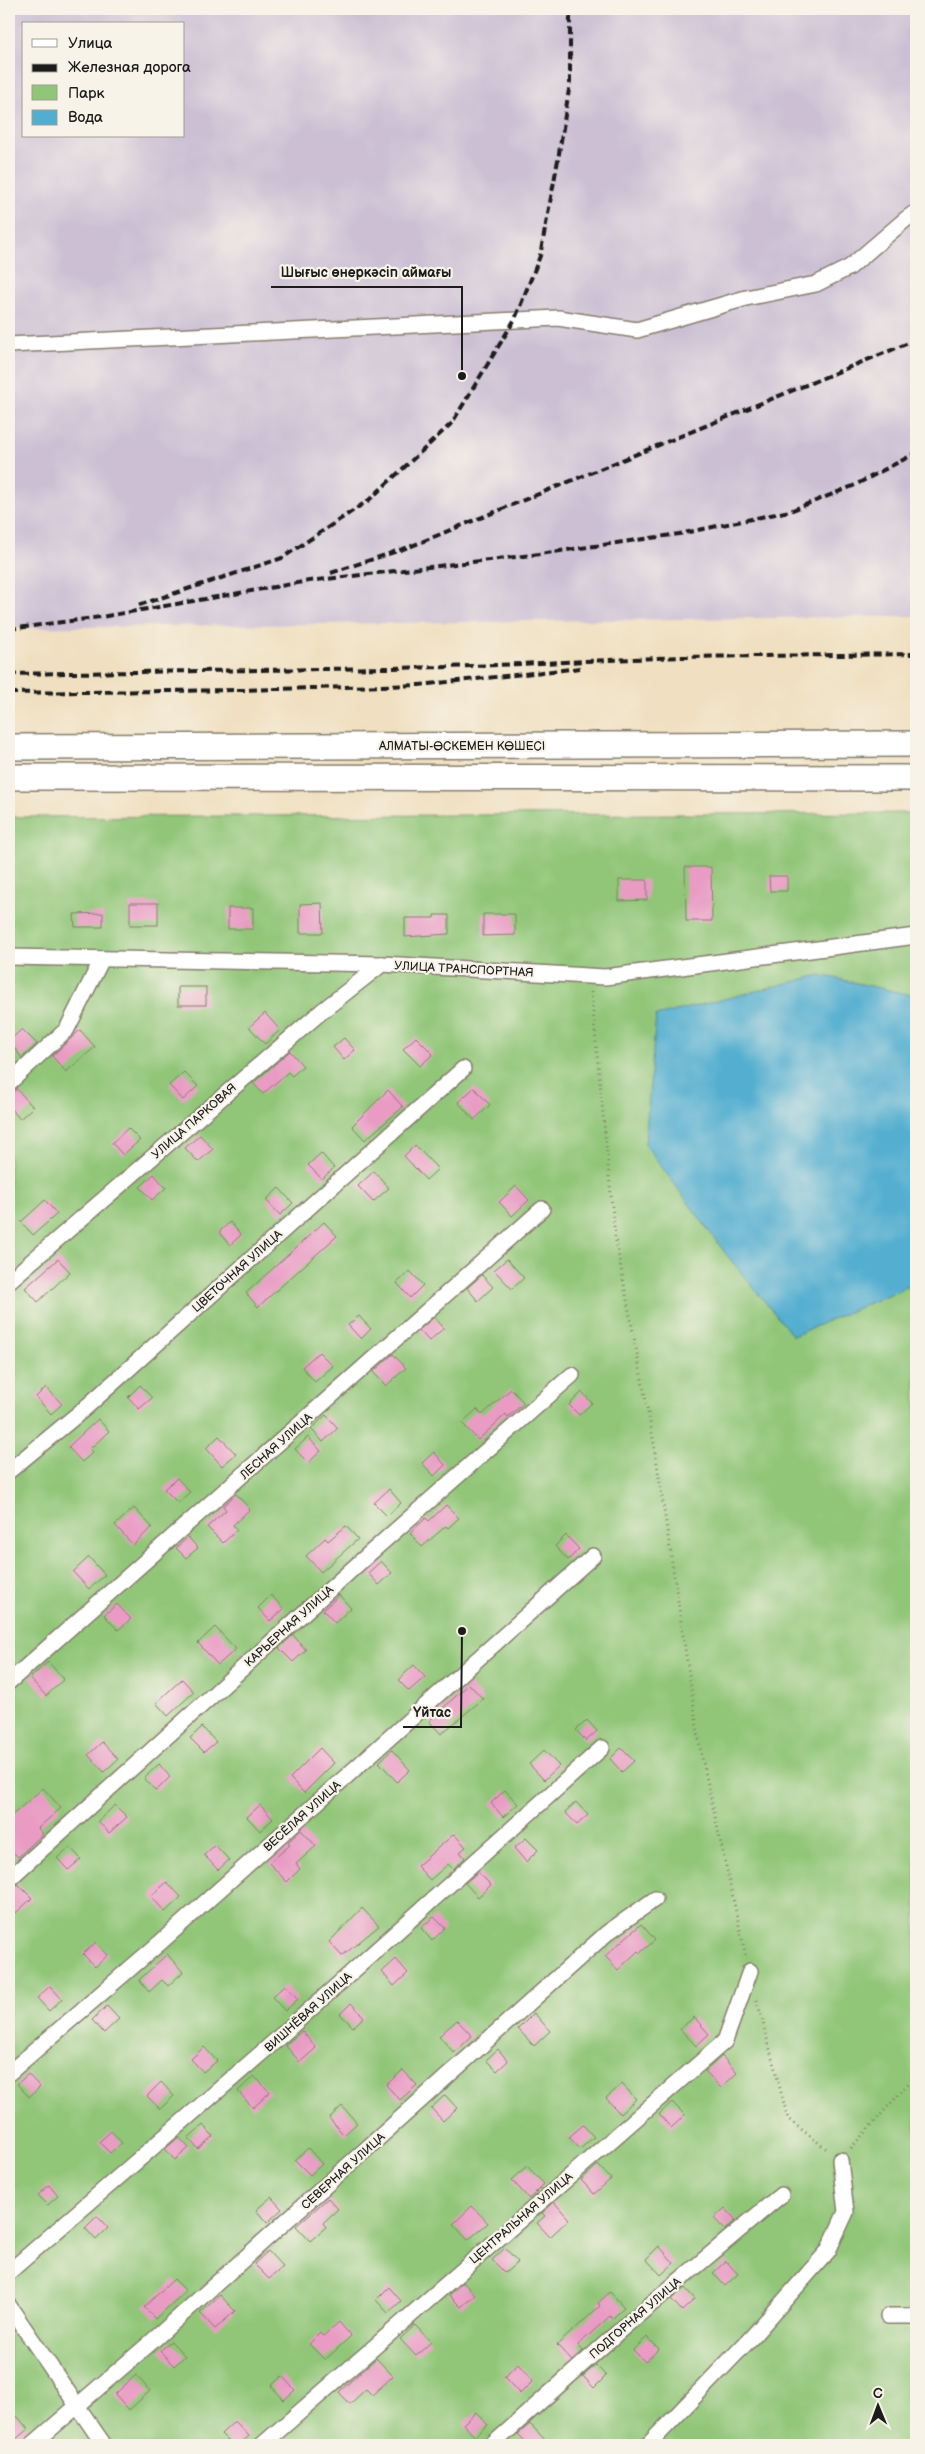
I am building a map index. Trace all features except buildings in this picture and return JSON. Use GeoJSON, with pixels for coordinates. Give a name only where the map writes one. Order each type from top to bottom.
{"type":"FeatureCollection","features":[{"type":"Feature","properties":{"kind":"highway","name":"АЛМАТЫ-ӨСКЕМЕН КӨШЕСІ"},"geometry":{"type":"LineString","coordinates":[[9,747],[916,744]]}},
{"type":"Feature","properties":{"kind":"highway"},"geometry":{"type":"LineString","coordinates":[[9,777],[916,778]]}},
{"type":"Feature","properties":{"kind":"street"},"geometry":{"type":"LineString","coordinates":[[9,346],[558,318],[637,330],[746,298],[816,284],[850,266],[916,212]]}},
{"type":"Feature","properties":{"kind":"street","name":"УЛИЦА ТРАНСПОРТНАЯ"},"geometry":{"type":"LineString","coordinates":[[9,958],[382,964],[605,977],[916,936]]}},
{"type":"Feature","properties":{"kind":"street"},"geometry":{"type":"LineString","coordinates":[[9,1083],[67,1029],[102,958]]}},
{"type":"Feature","properties":{"kind":"street","name":"УЛИЦА ПАРКОВАЯ"},"geometry":{"type":"LineString","coordinates":[[9,1282],[322,1011],[382,964]]}},
{"type":"Feature","properties":{"kind":"street","name":"ЦВЕТОЧНАЯ УЛИЦА"},"geometry":{"type":"LineString","coordinates":[[9,1471],[84,1409],[463,1069]]}},
{"type":"Feature","properties":{"kind":"street","name":"ЛЕСНАЯ УЛИЦА"},"geometry":{"type":"LineString","coordinates":[[9,1682],[542,1209]]}},
{"type":"Feature","properties":{"kind":"street","name":"КАРЬЕРНАЯ УЛИЦА"},"geometry":{"type":"LineString","coordinates":[[9,1879],[369,1554],[572,1375]]}},
{"type":"Feature","properties":{"kind":"street","name":"ВЕСЁЛАЯ УЛИЦА"},"geometry":{"type":"LineString","coordinates":[[9,2073],[169,1934],[593,1556]]}},
{"type":"Feature","properties":{"kind":"street","name":"ВИШНЁВАЯ УЛИЦА"},"geometry":{"type":"LineString","coordinates":[[9,2272],[266,2049],[602,1748]]}},
{"type":"Feature","properties":{"kind":"street","name":"СЕВЕРНАЯ УЛИЦА"},"geometry":{"type":"LineString","coordinates":[[32,2445],[77,2407],[607,1933],[655,1899]]}},
{"type":"Feature","properties":{"kind":"street","name":"ЦЕНТРАЛЬНАЯ УЛИЦА"},"geometry":{"type":"LineString","coordinates":[[262,2445],[725,2041],[750,1971]]}},
{"type":"Feature","properties":{"kind":"street"},"geometry":{"type":"LineString","coordinates":[[648,2445],[752,2337],[828,2252],[846,2212],[840,2160]]}},
{"type":"Feature","properties":{"kind":"street","name":"ПОДГОРНАЯ УЛИЦА"},"geometry":{"type":"LineString","coordinates":[[492,2445],[625,2326],[781,2194]]}},
{"type":"Feature","properties":{"kind":"street"},"geometry":{"type":"LineString","coordinates":[[9,2306],[104,2445]]}},
{"type":"Feature","properties":{"kind":"street"},"geometry":{"type":"LineString","coordinates":[[888,2316],[916,2316]]}},
{"type":"Feature","properties":{"kind":"path"},"geometry":{"type":"LineString","coordinates":[[590,976],[615,1236],[654,1444],[701,1753],[750,1971],[788,2119],[840,2160],[916,2075]]}},
{"type":"Feature","properties":{"kind":"shaded area"},"geometry":{"type":"Polygon","coordinates":[[[9,9],[916,9],[916,616],[9,628],[9,9]]]}},
{"type":"Feature","properties":{"kind":"green space"},"geometry":{"type":"Polygon","coordinates":[[[916,813],[916,2445],[9,2445],[9,817],[916,813]]]}},
{"type":"Feature","properties":{"kind":"water"},"geometry":{"type":"Polygon","coordinates":[[[820,975],[916,996],[916,1283],[793,1336],[726,1254],[645,1144],[656,1016],[820,975]]]}},
{"type":"Feature","properties":{"kind":"railway"},"geometry":{"type":"LineString","coordinates":[[139,605],[282,558],[369,500],[452,423],[515,319],[540,256],[570,83],[570,9]]}},
{"type":"Feature","properties":{"kind":"railway"},"geometry":{"type":"LineString","coordinates":[[331,573],[409,547],[916,340]]}},
{"type":"Feature","properties":{"kind":"railway"},"geometry":{"type":"LineString","coordinates":[[9,629],[101,617],[309,581],[532,555],[679,534],[790,511],[853,486],[916,453]]}},
{"type":"Feature","properties":{"kind":"railway"},"geometry":{"type":"LineString","coordinates":[[9,674],[449,667],[680,657],[916,654]]}},
{"type":"Feature","properties":{"kind":"railway"},"geometry":{"type":"LineString","coordinates":[[9,693],[242,690],[419,685],[581,668]]}},
{"type":"Feature","properties":{"kind":"place","name":"Шығыс өнеркәсіп аймағы"},"geometry":{"type":"Point","coordinates":[462,376]}},
{"type":"Feature","properties":{"kind":"place","name":"Үйтас"},"geometry":{"type":"Point","coordinates":[462,1631]}}]}
